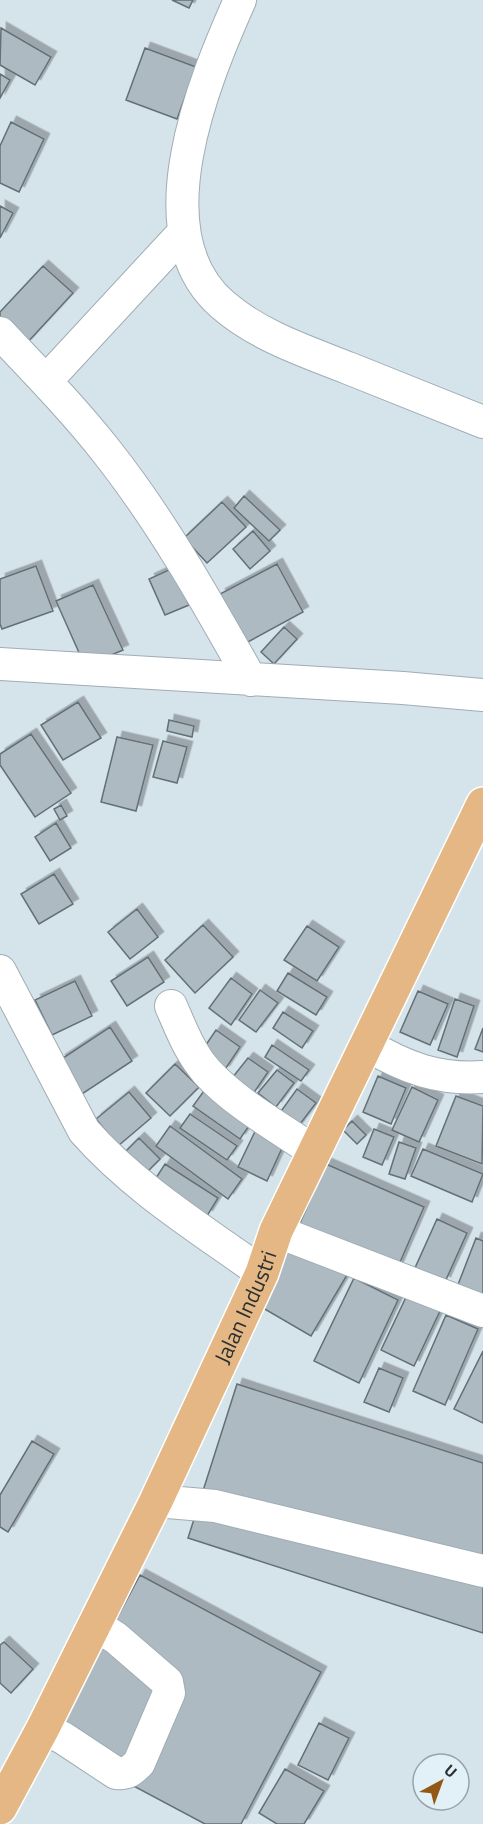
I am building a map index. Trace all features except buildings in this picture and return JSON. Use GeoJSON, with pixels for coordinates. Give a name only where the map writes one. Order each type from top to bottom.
{"type":"FeatureCollection","features":[{"type":"Feature","properties":{"kind":"main road","name":"Jalan Industri"},"geometry":{"type":"LineString","coordinates":[[0,1808],[43,1728],[156,1501],[262,1273],[276,1231],[483,804]]}},
{"type":"Feature","properties":{"kind":"street"},"geometry":{"type":"LineString","coordinates":[[240,0],[211,70],[195,119],[186,159],[182,205],[183,233],[192,262],[204,283],[222,304],[246,322],[286,344],[483,422]]}},
{"type":"Feature","properties":{"kind":"street"},"geometry":{"type":"LineString","coordinates":[[46,381],[183,233]]}},
{"type":"Feature","properties":{"kind":"street"},"geometry":{"type":"LineString","coordinates":[[0,333],[46,381],[108,452],[157,521],[197,584],[251,680]]}},
{"type":"Feature","properties":{"kind":"street"},"geometry":{"type":"LineString","coordinates":[[0,664],[403,688],[483,695]]}},
{"type":"Feature","properties":{"kind":"street"},"geometry":{"type":"LineString","coordinates":[[0,971],[84,1131],[102,1152],[149,1191],[262,1273]]}},
{"type":"Feature","properties":{"kind":"street"},"geometry":{"type":"LineString","coordinates":[[171,1006],[187,1042],[207,1072],[253,1110],[315,1152]]}},
{"type":"Feature","properties":{"kind":"street"},"geometry":{"type":"LineString","coordinates":[[367,1046],[422,1072],[452,1078],[483,1077]]}},
{"type":"Feature","properties":{"kind":"street"},"geometry":{"type":"LineString","coordinates":[[276,1231],[483,1311]]}},
{"type":"Feature","properties":{"kind":"street"},"geometry":{"type":"LineString","coordinates":[[156,1501],[215,1506],[483,1571]]}},
{"type":"Feature","properties":{"kind":"street"},"geometry":{"type":"LineString","coordinates":[[43,1728],[63,1738],[116,1773],[126,1774],[139,1763],[169,1693],[167,1682],[116,1638],[94,1624]]}}]}
